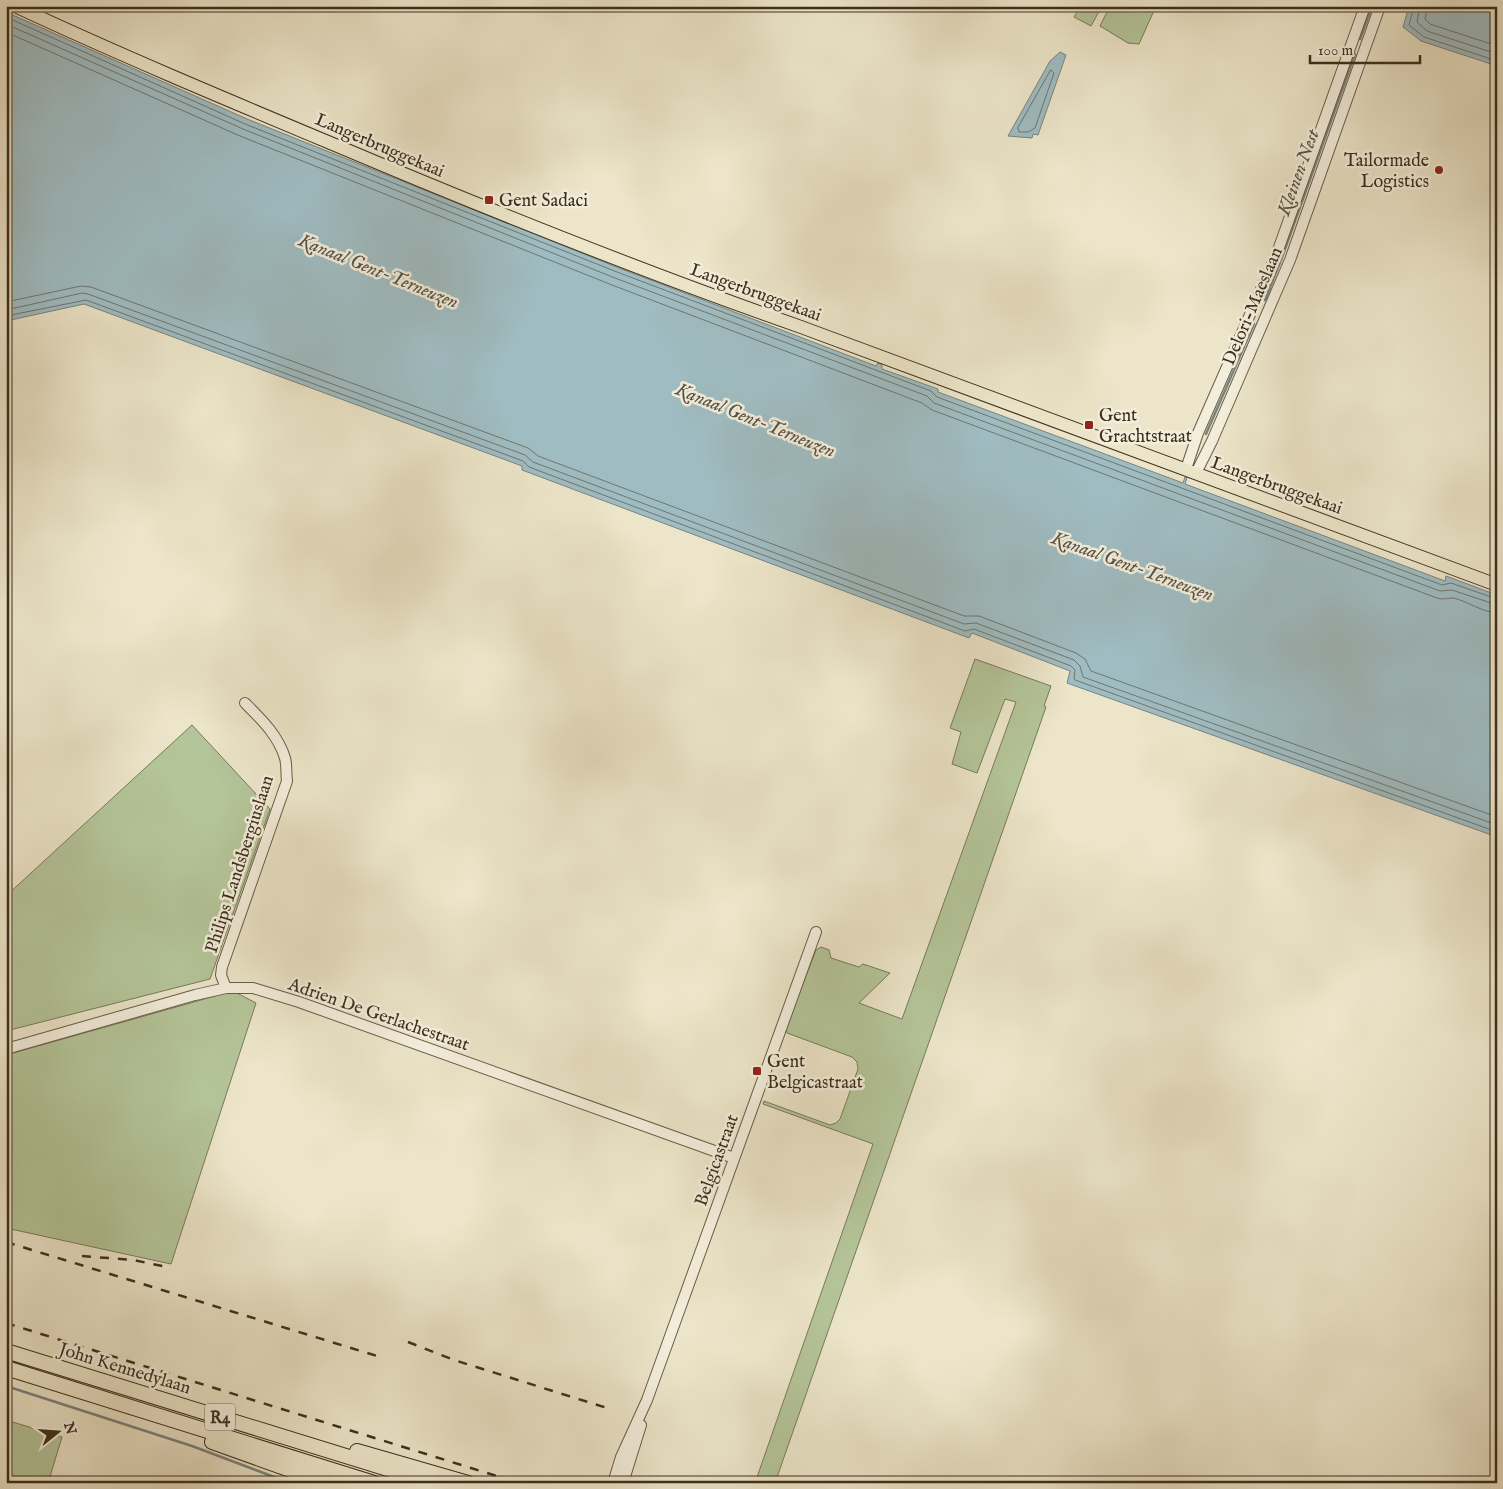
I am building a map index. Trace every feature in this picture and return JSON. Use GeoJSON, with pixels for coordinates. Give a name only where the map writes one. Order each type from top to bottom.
{"type":"FeatureCollection","features":[{"type":"Feature","properties":{"kind":"highway","name":"John Kennedylaan"},"geometry":{"type":"LineString","coordinates":[[6,1351],[433,1483]]}},
{"type":"Feature","properties":{"kind":"highway","name":"John Kennedylaan"},"geometry":{"type":"LineString","coordinates":[[6,1368],[374,1483]]}},
{"type":"Feature","properties":{"kind":"highway","name":"R4"},"geometry":{"type":"LineString","coordinates":[[6,1375],[347,1483]]}},
{"type":"Feature","properties":{"kind":"highway","name":"R4"},"geometry":{"type":"LineString","coordinates":[[252,1427],[312,1439],[370,1454],[468,1483]]}},
{"type":"Feature","properties":{"kind":"highway"},"geometry":{"type":"LineString","coordinates":[[176,1429],[327,1483]]}},
{"type":"Feature","properties":{"kind":"main road","name":"Langerbruggekaai"},"geometry":{"type":"LineString","coordinates":[[14,6],[248,109],[474,203],[689,287],[810,330],[1497,585]]}},
{"type":"Feature","properties":{"kind":"street","name":"Delori-Maeslaan"},"geometry":{"type":"LineString","coordinates":[[1191,472],[1198,433],[1277,254],[1365,6]]}},
{"type":"Feature","properties":{"kind":"street","name":"Delori-Maeslaan"},"geometry":{"type":"LineString","coordinates":[[1191,472],[1212,441],[1290,260],[1380,6]]}},
{"type":"Feature","properties":{"kind":"street","name":"Philips Landsbergiuslaan"},"geometry":{"type":"LineString","coordinates":[[226,988],[221,975],[222,967],[287,782],[286,759],[279,744],[273,733],[245,703]]}},
{"type":"Feature","properties":{"kind":"street","name":"Belgicastraat"},"geometry":{"type":"LineString","coordinates":[[613,1483],[622,1475],[637,1440],[647,1400],[816,932]]}},
{"type":"Feature","properties":{"kind":"street","name":"Adrien De Gerlachestraat"},"geometry":{"type":"LineString","coordinates":[[6,1049],[195,995],[226,988],[253,988],[288,998],[734,1158]]}},
{"type":"Feature","properties":{"kind":"green space"},"geometry":{"type":"Polygon","coordinates":[[[1081,6],[1102,6],[1091,26],[1074,17],[1081,6]]]}},
{"type":"Feature","properties":{"kind":"green space"},"geometry":{"type":"Polygon","coordinates":[[[1110,6],[1156,6],[1139,44],[1128,43],[1100,26],[1110,6]]]}},
{"type":"Feature","properties":{"kind":"green space"},"geometry":{"type":"Polygon","coordinates":[[[975,659],[1051,686],[1044,706],[1046,707],[775,1483],[755,1483],[873,1144],[763,1104],[764,1101],[830,1125],[836,1123],[840,1119],[858,1069],[857,1062],[852,1057],[787,1033],[786,1028],[816,950],[821,947],[829,950],[831,958],[859,967],[863,964],[890,973],[859,1003],[902,1019],[1016,702],[1005,699],[977,773],[952,764],[961,732],[950,728],[975,659]]]}},
{"type":"Feature","properties":{"kind":"green space"},"geometry":{"type":"Polygon","coordinates":[[[192,725],[270,809],[210,979],[6,1031],[6,896],[192,725]]]}},
{"type":"Feature","properties":{"kind":"green space"},"geometry":{"type":"Polygon","coordinates":[[[233,991],[256,1003],[171,1264],[6,1228],[6,1055],[233,991]]]}},
{"type":"Feature","properties":{"kind":"green space"},"geometry":{"type":"Polygon","coordinates":[[[6,1420],[62,1437],[48,1483],[6,1483],[6,1420]]]}},
{"type":"Feature","properties":{"kind":"water"},"geometry":{"type":"Polygon","coordinates":[[[1409,6],[1497,6],[1497,66],[1421,41],[1403,27],[1409,6]]]}},
{"type":"Feature","properties":{"kind":"water","name":"Kanaal Gent-Terneuzen"},"geometry":{"type":"Polygon","coordinates":[[[6,12],[247,119],[619,268],[876,366],[878,363],[882,365],[882,369],[938,389],[938,392],[1183,483],[1185,477],[1187,478],[1185,484],[1445,581],[1446,576],[1497,595],[1497,837],[1067,683],[1070,671],[972,633],[969,638],[522,470],[522,466],[84,304],[6,321],[6,12]]]}},
{"type":"Feature","properties":{"kind":"water"},"geometry":{"type":"Polygon","coordinates":[[[1060,52],[1066,55],[1038,135],[1033,134],[1032,138],[1008,136],[1050,61],[1060,52]]]}},
{"type":"Feature","properties":{"kind":"waterway","name":"Kleinen Nest"},"geometry":{"type":"LineString","coordinates":[[1360,39],[1372,6]]}},
{"type":"Feature","properties":{"kind":"waterway","name":"Kleinen Nest"},"geometry":{"type":"LineString","coordinates":[[1265,300],[1355,54]]}},
{"type":"Feature","properties":{"kind":"waterway","name":"Kleinen Nest"},"geometry":{"type":"LineString","coordinates":[[1206,434],[1254,324]]}},
{"type":"Feature","properties":{"kind":"waterway"},"geometry":{"type":"LineString","coordinates":[[6,1386],[192,1446],[290,1483]]}},
{"type":"Feature","properties":{"kind":"railway"},"geometry":{"type":"LineString","coordinates":[[487,6],[491,8]]}},
{"type":"Feature","properties":{"kind":"railway"},"geometry":{"type":"LineString","coordinates":[[6,474],[9,471]]}},
{"type":"Feature","properties":{"kind":"railway"},"geometry":{"type":"LineString","coordinates":[[6,1242],[377,1356]]}},
{"type":"Feature","properties":{"kind":"railway"},"geometry":{"type":"LineString","coordinates":[[82,1256],[133,1260],[167,1267]]}},
{"type":"Feature","properties":{"kind":"railway"},"geometry":{"type":"LineString","coordinates":[[6,1323],[519,1483]]}},
{"type":"Feature","properties":{"kind":"railway"},"geometry":{"type":"LineString","coordinates":[[408,1342],[454,1360],[607,1408]]}},
{"type":"Feature","properties":{"kind":"place","name":"Tailormade Logistics"},"geometry":{"type":"Point","coordinates":[1439,170]}},
{"type":"Feature","properties":{"kind":"place","name":"Gent Sadaci"},"geometry":{"type":"Point","coordinates":[489,200]}},
{"type":"Feature","properties":{"kind":"place","name":"Gent Grachtstraat"},"geometry":{"type":"Point","coordinates":[1089,425]}},
{"type":"Feature","properties":{"kind":"place","name":"Gent Belgicastraat"},"geometry":{"type":"Point","coordinates":[757,1071]}}]}
